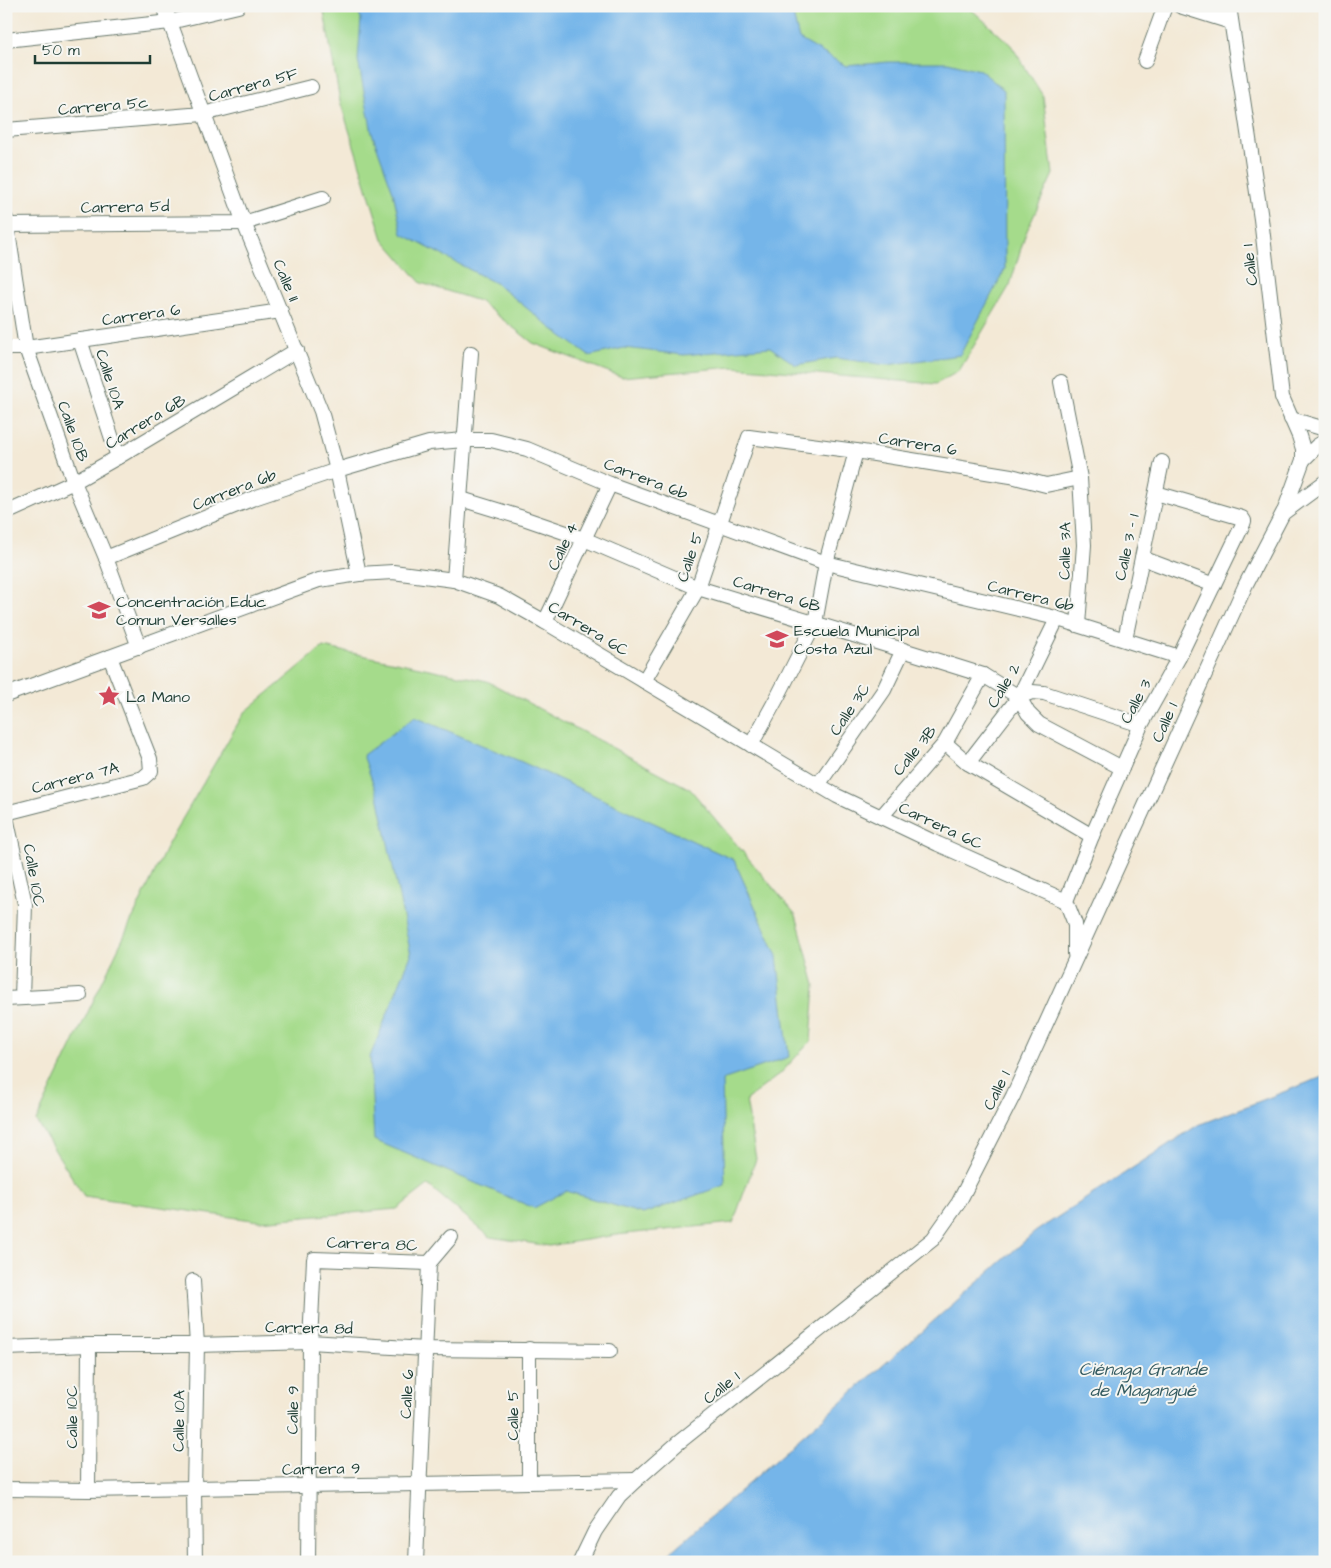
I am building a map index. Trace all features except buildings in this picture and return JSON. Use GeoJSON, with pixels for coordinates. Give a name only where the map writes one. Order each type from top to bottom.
{"type":"FeatureCollection","features":[{"type":"Feature","properties":{"kind":"street","name":"Calle 11"},"geometry":{"type":"LineString","coordinates":[[164,6],[244,222],[321,411],[337,470],[359,574]]}},
{"type":"Feature","properties":{"kind":"street"},"geometry":{"type":"LineString","coordinates":[[6,40],[170,22],[238,6]]}},
{"type":"Feature","properties":{"kind":"street"},"geometry":{"type":"LineString","coordinates":[[1145,61],[1165,6]]}},
{"type":"Feature","properties":{"kind":"street"},"geometry":{"type":"LineString","coordinates":[[1180,6],[1231,22]]}},
{"type":"Feature","properties":{"kind":"street","name":"Calle 1"},"geometry":{"type":"LineString","coordinates":[[580,1562],[595,1531],[619,1496],[686,1437],[933,1239],[958,1202],[1009,1105],[1246,584],[1283,513],[1303,460],[1303,449],[1282,397],[1261,219],[1229,6]]}},
{"type":"Feature","properties":{"kind":"street","name":"Carrera 5F"},"geometry":{"type":"LineString","coordinates":[[203,114],[311,87]]}},
{"type":"Feature","properties":{"kind":"street","name":"Carrera 5c"},"geometry":{"type":"LineString","coordinates":[[6,130],[203,114]]}},
{"type":"Feature","properties":{"kind":"street","name":"Carrera 5d"},"geometry":{"type":"LineString","coordinates":[[7,223],[244,222],[323,198]]}},
{"type":"Feature","properties":{"kind":"street","name":"Calle 10B"},"geometry":{"type":"LineString","coordinates":[[7,223],[26,348],[74,482],[106,558],[139,647]]}},
{"type":"Feature","properties":{"kind":"street","name":"Carrera 6"},"geometry":{"type":"LineString","coordinates":[[6,348],[26,348],[281,311]]}},
{"type":"Feature","properties":{"kind":"street","name":"Calle 10A"},"geometry":{"type":"LineString","coordinates":[[80,340],[118,457]]}},
{"type":"Feature","properties":{"kind":"street","name":"Carrera 6B"},"geometry":{"type":"LineString","coordinates":[[6,512],[74,482],[297,350]]}},
{"type":"Feature","properties":{"kind":"street"},"geometry":{"type":"LineString","coordinates":[[454,580],[471,353]]}},
{"type":"Feature","properties":{"kind":"street"},"geometry":{"type":"LineString","coordinates":[[1061,382],[1080,478]]}},
{"type":"Feature","properties":{"kind":"street"},"geometry":{"type":"LineString","coordinates":[[1291,419],[1325,429]]}},
{"type":"Feature","properties":{"kind":"street","name":"Carrera 6"},"geometry":{"type":"LineString","coordinates":[[749,437],[856,451],[1011,476],[1046,485],[1080,478]]}},
{"type":"Feature","properties":{"kind":"street","name":"Calle 5"},"geometry":{"type":"LineString","coordinates":[[644,681],[698,588],[749,437]]}},
{"type":"Feature","properties":{"kind":"street","name":"Carrera 6b"},"geometry":{"type":"LineString","coordinates":[[106,558],[254,498],[337,470],[429,442],[491,440],[527,449],[610,484],[826,563],[1057,619],[1179,657]]}},
{"type":"Feature","properties":{"kind":"street"},"geometry":{"type":"LineString","coordinates":[[1303,460],[1325,440]]}},
{"type":"Feature","properties":{"kind":"street"},"geometry":{"type":"LineString","coordinates":[[751,745],[815,623],[826,563],[856,451]]}},
{"type":"Feature","properties":{"kind":"street","name":"Calle 3 - 1"},"geometry":{"type":"LineString","coordinates":[[1125,639],[1162,462]]}},
{"type":"Feature","properties":{"kind":"street","name":"Calle 3A"},"geometry":{"type":"LineString","coordinates":[[1078,625],[1084,545],[1080,478]]}},
{"type":"Feature","properties":{"kind":"street","name":"Calle 1"},"geometry":{"type":"LineString","coordinates":[[1283,513],[1325,482]]}},
{"type":"Feature","properties":{"kind":"street","name":"Calle 4"},"geometry":{"type":"LineString","coordinates":[[545,622],[610,484]]}},
{"type":"Feature","properties":{"kind":"street","name":"Calle 3"},"geometry":{"type":"LineString","coordinates":[[1066,901],[1092,836],[1141,725],[1179,657],[1244,521],[1242,518],[1156,493]]}},
{"type":"Feature","properties":{"kind":"street","name":"Carrera 6B"},"geometry":{"type":"LineString","coordinates":[[460,499],[524,518],[584,539],[698,588],[983,675],[1020,697],[1028,714],[1039,724],[1122,768]]}},
{"type":"Feature","properties":{"kind":"street"},"geometry":{"type":"LineString","coordinates":[[1142,558],[1214,585]]}},
{"type":"Feature","properties":{"kind":"street","name":"Carrera 6C"},"geometry":{"type":"LineString","coordinates":[[6,695],[319,580],[359,574],[393,572],[454,580],[499,596],[837,796],[946,848],[1066,901]]}},
{"type":"Feature","properties":{"kind":"street","name":"Calle 2"},"geometry":{"type":"LineString","coordinates":[[968,763],[1020,697],[1057,619]]}},
{"type":"Feature","properties":{"kind":"street","name":"Calle 3C"},"geometry":{"type":"LineString","coordinates":[[818,785],[884,690],[903,650]]}},
{"type":"Feature","properties":{"kind":"street","name":"Carrera 7A"},"geometry":{"type":"LineString","coordinates":[[6,813],[143,778],[151,771],[150,759],[110,657]]}},
{"type":"Feature","properties":{"kind":"street","name":"Calle 3B"},"geometry":{"type":"LineString","coordinates":[[881,817],[945,743],[983,675]]}},
{"type":"Feature","properties":{"kind":"street"},"geometry":{"type":"LineString","coordinates":[[1020,697],[1032,692],[1044,693],[1141,725]]}},
{"type":"Feature","properties":{"kind":"street"},"geometry":{"type":"LineString","coordinates":[[945,743],[968,763],[1092,836]]}},
{"type":"Feature","properties":{"kind":"street","name":"Calle 10C"},"geometry":{"type":"LineString","coordinates":[[6,817],[25,904],[22,998]]}},
{"type":"Feature","properties":{"kind":"street"},"geometry":{"type":"LineString","coordinates":[[1066,901],[1075,924],[1075,960]]}},
{"type":"Feature","properties":{"kind":"street"},"geometry":{"type":"LineString","coordinates":[[6,999],[80,995]]}},
{"type":"Feature","properties":{"kind":"street"},"geometry":{"type":"LineString","coordinates":[[429,1263],[451,1236]]}},
{"type":"Feature","properties":{"kind":"street","name":"Carrera 8C"},"geometry":{"type":"LineString","coordinates":[[314,1258],[429,1263]]}},
{"type":"Feature","properties":{"kind":"street","name":"Calle 9"},"geometry":{"type":"LineString","coordinates":[[308,1562],[310,1342],[314,1258]]}},
{"type":"Feature","properties":{"kind":"street","name":"Calle 6"},"geometry":{"type":"LineString","coordinates":[[416,1562],[429,1263]]}},
{"type":"Feature","properties":{"kind":"street","name":"Calle 10A"},"geometry":{"type":"LineString","coordinates":[[193,1281],[197,1345],[194,1488],[195,1562]]}},
{"type":"Feature","properties":{"kind":"street","name":"Carrera 8d"},"geometry":{"type":"LineString","coordinates":[[6,1348],[310,1342],[425,1348],[610,1351]]}},
{"type":"Feature","properties":{"kind":"street","name":"Calle 10C"},"geometry":{"type":"LineString","coordinates":[[88,1490],[89,1345]]}},
{"type":"Feature","properties":{"kind":"street","name":"Calle 5"},"geometry":{"type":"LineString","coordinates":[[529,1349],[529,1482]]}},
{"type":"Feature","properties":{"kind":"street","name":"Carrera 9"},"geometry":{"type":"LineString","coordinates":[[6,1489],[88,1490],[636,1480]]}},
{"type":"Feature","properties":{"kind":"green space"},"geometry":{"type":"Polygon","coordinates":[[[323,6],[954,6],[972,10],[1011,45],[1043,96],[1053,174],[1025,235],[1010,285],[959,371],[936,384],[733,367],[622,377],[533,343],[479,301],[421,283],[383,239],[340,101],[323,6]]]}},
{"type":"Feature","properties":{"kind":"green space"},"geometry":{"type":"Polygon","coordinates":[[[323,647],[487,681],[690,789],[796,915],[815,985],[811,1041],[780,1074],[746,1100],[756,1159],[733,1223],[616,1235],[549,1246],[490,1237],[428,1185],[397,1209],[259,1221],[84,1196],[36,1121],[169,842],[244,713],[323,647]]]}},
{"type":"Feature","properties":{"kind":"water"},"geometry":{"type":"Polygon","coordinates":[[[356,6],[791,6],[799,39],[846,66],[888,62],[948,62],[980,70],[1004,90],[1005,269],[960,355],[887,365],[836,358],[796,365],[770,347],[684,355],[624,348],[589,356],[497,284],[402,234],[393,192],[372,133],[358,60],[361,18],[356,6]]]}},
{"type":"Feature","properties":{"kind":"water"},"geometry":{"type":"Polygon","coordinates":[[[415,717],[522,762],[734,860],[777,956],[789,1057],[722,1080],[725,1185],[643,1214],[566,1191],[534,1208],[374,1140],[370,1057],[411,955],[379,800],[363,755],[415,717]]]}},
{"type":"Feature","properties":{"kind":"water","name":"Ciénaga Grande de Magangué"},"geometry":{"type":"Polygon","coordinates":[[[1325,1076],[1325,1562],[659,1562],[1035,1232],[1198,1125],[1325,1076]]]}},
{"type":"Feature","properties":{"kind":"place","name":"Concentración Educ Comun Versalles"},"geometry":{"type":"Point","coordinates":[99,610]}},
{"type":"Feature","properties":{"kind":"place","name":"Escuela Municipal Costa Azul"},"geometry":{"type":"Point","coordinates":[777,639]}},
{"type":"Feature","properties":{"kind":"place","name":"La Mano"},"geometry":{"type":"Point","coordinates":[109,696]}}]}
